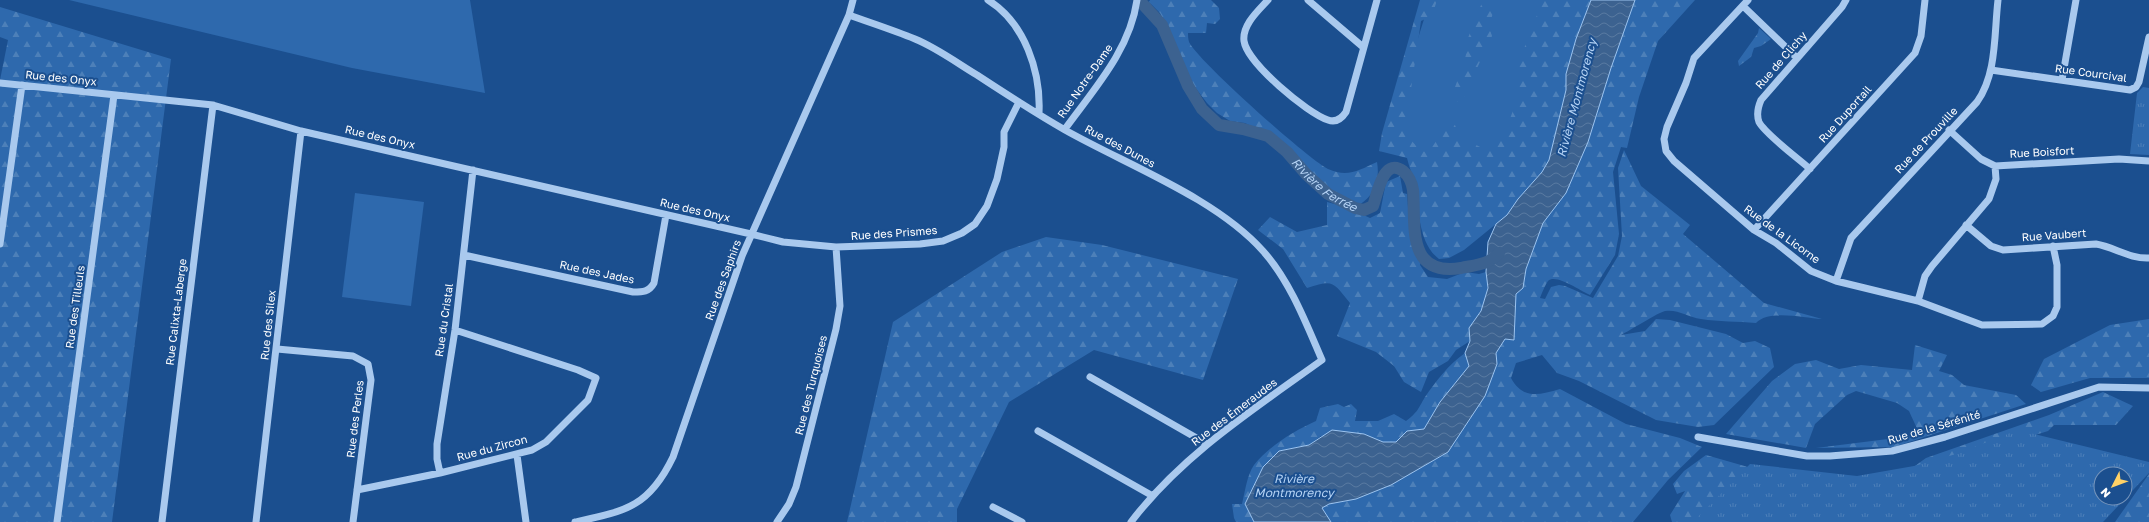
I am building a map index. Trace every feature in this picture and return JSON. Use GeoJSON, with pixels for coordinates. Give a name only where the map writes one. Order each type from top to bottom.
{"type":"FeatureCollection","features":[{"type":"Feature","properties":{"kind":"street","name":"Rue des Saphirs"},"geometry":{"type":"LineString","coordinates":[[575,522],[611,514],[634,504],[650,494],[663,479],[673,457],[751,234],[849,15],[853,0]]}},
{"type":"Feature","properties":{"kind":"street"},"geometry":{"type":"LineString","coordinates":[[988,0],[995,4],[1016,27],[1030,54],[1038,77],[1040,92],[1039,113]]}},
{"type":"Feature","properties":{"kind":"street","name":"Rue Notre-Dame"},"geometry":{"type":"LineString","coordinates":[[1065,130],[1117,56],[1131,28],[1137,0]]}},
{"type":"Feature","properties":{"kind":"street"},"geometry":{"type":"LineString","coordinates":[[1268,0],[1253,17],[1245,30],[1244,41],[1248,52],[1256,64],[1279,86],[1314,113],[1328,121],[1342,118],[1346,112],[1377,0]]}},
{"type":"Feature","properties":{"kind":"street"},"geometry":{"type":"LineString","coordinates":[[1308,0],[1363,47]]}},
{"type":"Feature","properties":{"kind":"street","name":"Rue de la Licorne"},"geometry":{"type":"LineString","coordinates":[[1748,0],[1694,58],[1686,83],[1667,127],[1664,139],[1666,150],[1674,160],[1754,230],[1776,243],[1811,271],[1836,281],[1918,301],[1982,325],[2042,324],[2053,316],[2057,307],[2057,265],[2053,246]]}},
{"type":"Feature","properties":{"kind":"street","name":"Rue de Clichy"},"geometry":{"type":"LineString","coordinates":[[1810,169],[1764,129],[1757,116],[1758,108],[1761,100],[1842,7],[1846,0]]}},
{"type":"Feature","properties":{"kind":"street","name":"Rue Duportail"},"geometry":{"type":"LineString","coordinates":[[1754,230],[1915,53],[1921,36],[1925,0]]}},
{"type":"Feature","properties":{"kind":"street","name":"Rue de Prouville"},"geometry":{"type":"LineString","coordinates":[[1836,281],[1850,238],[1977,102],[1984,92],[1991,70],[1998,0]]}},
{"type":"Feature","properties":{"kind":"street"},"geometry":{"type":"LineString","coordinates":[[2062,80],[2076,0]]}},
{"type":"Feature","properties":{"kind":"street"},"geometry":{"type":"LineString","coordinates":[[1743,6],[1797,58]]}},
{"type":"Feature","properties":{"kind":"street","name":"Rue des Dunes"},"geometry":{"type":"LineString","coordinates":[[849,15],[915,39],[947,56],[1065,130],[1196,200],[1227,219],[1247,235],[1264,252],[1279,272],[1304,319],[1322,360]]}},
{"type":"Feature","properties":{"kind":"street","name":"Rue Courcival"},"geometry":{"type":"LineString","coordinates":[[1991,70],[2130,90],[2136,87],[2142,74],[2149,37]]}},
{"type":"Feature","properties":{"kind":"street","name":"Rue des Onyx"},"geometry":{"type":"LineString","coordinates":[[0,83],[213,105],[300,131],[751,234]]}},
{"type":"Feature","properties":{"kind":"street"},"geometry":{"type":"LineString","coordinates":[[0,244],[22,85]]}},
{"type":"Feature","properties":{"kind":"street","name":"Rue des Tilleuls"},"geometry":{"type":"LineString","coordinates":[[57,522],[114,95]]}},
{"type":"Feature","properties":{"kind":"street","name":"Rue des Prismes"},"geometry":{"type":"LineString","coordinates":[[751,234],[791,243],[836,247],[920,244],[943,241],[962,233],[975,224],[987,206],[997,179],[1004,147],[1004,132],[1019,102]]}},
{"type":"Feature","properties":{"kind":"street","name":"Rue Calixta-Laberge"},"geometry":{"type":"LineString","coordinates":[[162,522],[213,105]]}},
{"type":"Feature","properties":{"kind":"street","name":"Rue Boisfort"},"geometry":{"type":"LineString","coordinates":[[1950,130],[1981,159],[1995,166],[2118,159],[2149,161]]}},
{"type":"Feature","properties":{"kind":"street","name":"Rue des Silex"},"geometry":{"type":"LineString","coordinates":[[256,522],[277,349],[300,131]]}},
{"type":"Feature","properties":{"kind":"street"},"geometry":{"type":"LineString","coordinates":[[1918,301],[1925,276],[1989,199],[1996,179],[1995,166]]}},
{"type":"Feature","properties":{"kind":"street","name":"Rue du Cristal"},"geometry":{"type":"LineString","coordinates":[[440,473],[437,444],[455,330],[474,170]]}},
{"type":"Feature","properties":{"kind":"street","name":"Rue des Jades"},"geometry":{"type":"LineString","coordinates":[[464,255],[633,292],[645,292],[650,290],[654,283],[666,215]]}},
{"type":"Feature","properties":{"kind":"street","name":"Rue Vaubert"},"geometry":{"type":"LineString","coordinates":[[1966,225],[1991,246],[2003,250],[2096,244],[2108,246],[2131,256],[2149,258]]}},
{"type":"Feature","properties":{"kind":"street","name":"Rue des Turquoises"},"geometry":{"type":"LineString","coordinates":[[777,522],[789,504],[796,486],[836,329],[840,306],[836,247]]}},
{"type":"Feature","properties":{"kind":"street","name":"Rue du Zircon"},"geometry":{"type":"LineString","coordinates":[[357,490],[440,473],[517,455],[532,450],[546,442],[588,400],[596,378],[578,370],[455,330]]}},
{"type":"Feature","properties":{"kind":"street","name":"Rue des Perles"},"geometry":{"type":"LineString","coordinates":[[277,349],[353,356],[368,364],[371,371],[371,380],[353,522]]}},
{"type":"Feature","properties":{"kind":"street","name":"Rue des Émeraudes"},"geometry":{"type":"LineString","coordinates":[[1131,522],[1151,496],[1207,444],[1322,360]]}},
{"type":"Feature","properties":{"kind":"street"},"geometry":{"type":"LineString","coordinates":[[1090,377],[1207,444]]}},
{"type":"Feature","properties":{"kind":"street","name":"Rue de la Sérénité"},"geometry":{"type":"LineString","coordinates":[[1698,437],[1806,456],[1830,456],[1892,451],[1945,437],[2099,388],[2149,388]]}},
{"type":"Feature","properties":{"kind":"street"},"geometry":{"type":"LineString","coordinates":[[1038,431],[1151,496]]}},
{"type":"Feature","properties":{"kind":"street"},"geometry":{"type":"LineString","coordinates":[[517,455],[526,522]]}},
{"type":"Feature","properties":{"kind":"street"},"geometry":{"type":"LineString","coordinates":[[993,507],[1022,522]]}},
{"type":"Feature","properties":{"kind":"green space"},"geometry":{"type":"Polygon","coordinates":[[[69,0],[470,0],[485,93],[352,68],[69,0]]]}},
{"type":"Feature","properties":{"kind":"green space"},"geometry":{"type":"Polygon","coordinates":[[[1150,0],[1211,0],[1219,8],[1220,19],[1215,24],[1207,23],[1206,33],[1188,33],[1189,42],[1196,52],[1254,109],[1299,148],[1328,169],[1335,172],[1348,173],[1377,162],[1377,181],[1373,192],[1369,197],[1359,205],[1344,199],[1325,185],[1277,139],[1245,123],[1230,121],[1217,113],[1194,86],[1160,13],[1149,2],[1150,0]]]}},
{"type":"Feature","properties":{"kind":"green space"},"geometry":{"type":"Polygon","coordinates":[[[1420,0],[1437,0],[1432,16],[1421,21],[1406,123],[1409,138],[1421,151],[1429,152],[1448,123],[1455,125],[1459,136],[1482,148],[1498,145],[1505,132],[1517,100],[1516,69],[1543,0],[1591,0],[1576,39],[1566,74],[1566,90],[1549,160],[1542,172],[1518,199],[1507,215],[1464,250],[1449,258],[1439,259],[1432,252],[1423,235],[1415,185],[1407,158],[1379,151],[1382,133],[1420,0]]]}},
{"type":"Feature","properties":{"kind":"green space"},"geometry":{"type":"Polygon","coordinates":[[[1430,0],[1591,0],[1507,215],[1416,148],[1388,134],[1430,0]]]}},
{"type":"Feature","properties":{"kind":"green space"},"geometry":{"type":"Polygon","coordinates":[[[1483,0],[1497,0],[1489,26],[1492,36],[1465,94],[1462,104],[1451,98],[1465,60],[1468,38],[1483,0]]]}},
{"type":"Feature","properties":{"kind":"green space"},"geometry":{"type":"Polygon","coordinates":[[[1635,0],[1695,0],[1658,41],[1639,97],[1627,148],[1621,147],[1613,172],[1619,234],[1615,255],[1590,295],[1563,281],[1552,279],[1548,281],[1540,298],[1545,299],[1551,287],[1559,285],[1565,286],[1593,298],[1618,256],[1622,236],[1618,168],[1624,150],[1641,186],[1690,225],[1683,234],[1764,303],[1822,319],[1778,315],[1769,316],[1756,323],[1708,320],[1696,318],[1679,312],[1665,311],[1621,335],[1645,331],[1656,319],[1670,320],[1726,334],[1743,343],[1755,341],[1770,348],[1774,367],[1714,425],[1698,427],[1656,420],[1579,381],[1557,373],[1542,355],[1516,363],[1511,378],[1521,390],[1526,393],[1538,394],[1560,389],[1626,424],[1680,438],[1702,447],[1668,480],[1633,522],[1331,522],[1322,508],[1329,504],[1356,499],[1391,485],[1448,452],[1497,364],[1496,353],[1505,339],[1514,340],[1515,294],[1523,288],[1526,269],[1543,223],[1566,193],[1635,0]]]}},
{"type":"Feature","properties":{"kind":"green space"},"geometry":{"type":"Polygon","coordinates":[[[0,7],[171,59],[112,522],[0,522],[0,80],[8,40],[0,37],[0,7]]]}},
{"type":"Feature","properties":{"kind":"green space"},"geometry":{"type":"Polygon","coordinates":[[[1759,28],[1771,39],[1761,46],[1754,48],[1751,57],[1739,66],[1738,61],[1758,33],[1759,28]]]}},
{"type":"Feature","properties":{"kind":"green space"},"geometry":{"type":"Polygon","coordinates":[[[2143,87],[2149,88],[2149,155],[2130,154],[2137,93],[2143,87]]]}},
{"type":"Feature","properties":{"kind":"green space"},"geometry":{"type":"Polygon","coordinates":[[[1400,176],[1403,193],[1407,194],[1409,221],[1417,233],[1424,253],[1420,265],[1428,277],[1447,279],[1465,272],[1479,274],[1486,272],[1487,277],[1486,297],[1483,307],[1471,328],[1470,341],[1456,350],[1448,361],[1429,372],[1421,392],[1404,382],[1394,366],[1376,352],[1337,336],[1350,303],[1332,284],[1328,283],[1307,288],[1283,249],[1258,230],[1270,217],[1297,232],[1327,225],[1327,202],[1346,207],[1370,218],[1380,213],[1386,182],[1400,176]]]}},
{"type":"Feature","properties":{"kind":"green space"},"geometry":{"type":"Polygon","coordinates":[[[355,193],[424,202],[411,306],[342,297],[355,193]]]}},
{"type":"Feature","properties":{"kind":"green space"},"geometry":{"type":"Polygon","coordinates":[[[1046,237],[1102,245],[1238,279],[1203,380],[1094,350],[1009,402],[957,509],[957,522],[847,522],[893,322],[1002,252],[1046,237]]]}},
{"type":"Feature","properties":{"kind":"green space"},"geometry":{"type":"Polygon","coordinates":[[[2149,319],[2149,378],[2090,378],[2041,392],[2031,385],[2044,359],[2110,325],[2149,319]]]}},
{"type":"Feature","properties":{"kind":"green space"},"geometry":{"type":"Polygon","coordinates":[[[1915,345],[1947,355],[1939,371],[1952,375],[1964,385],[2016,395],[2026,404],[1894,447],[1816,448],[1920,435],[1909,411],[1897,403],[1856,391],[1847,395],[1815,424],[1806,448],[1726,434],[1772,381],[1795,364],[1816,360],[1839,369],[1861,365],[1912,370],[1915,345]]]}},
{"type":"Feature","properties":{"kind":"green space"},"geometry":{"type":"Polygon","coordinates":[[[1465,353],[1469,366],[1440,402],[1424,429],[1407,431],[1396,442],[1383,442],[1364,434],[1321,436],[1309,445],[1279,451],[1251,518],[1254,522],[1236,522],[1232,504],[1242,504],[1248,479],[1254,465],[1274,445],[1299,429],[1316,421],[1320,408],[1338,404],[1344,407],[1351,404],[1357,410],[1355,421],[1378,421],[1394,414],[1406,421],[1417,410],[1443,373],[1465,353]]]}},
{"type":"Feature","properties":{"kind":"green space"},"geometry":{"type":"Polygon","coordinates":[[[2103,392],[2133,406],[2116,425],[2054,425],[2048,431],[1959,459],[1887,486],[1926,458],[2049,415],[2103,392]]]}},
{"type":"Feature","properties":{"kind":"green space"},"geometry":{"type":"Polygon","coordinates":[[[2018,430],[2149,462],[2149,473],[2133,490],[2133,466],[2093,466],[2093,506],[2118,506],[2103,522],[1693,522],[1750,464],[1857,476],[1914,466],[1956,454],[2018,430]]]}},
{"type":"Feature","properties":{"kind":"green space"},"geometry":{"type":"Polygon","coordinates":[[[1706,455],[1755,469],[1850,522],[1672,522],[1670,515],[1685,491],[1677,494],[1673,484],[1684,471],[1706,455]]]}},
{"type":"Feature","properties":{"kind":"green space"},"geometry":{"type":"Polygon","coordinates":[[[2149,474],[2149,522],[2115,522],[2126,506],[2133,506],[2133,497],[2149,474]]]}},
{"type":"Feature","properties":{"kind":"water","name":"Rivière Montmorency"},"geometry":{"type":"Polygon","coordinates":[[[1591,0],[1635,0],[1611,68],[1588,142],[1566,193],[1543,223],[1526,269],[1523,288],[1516,294],[1514,340],[1505,339],[1496,353],[1497,364],[1485,396],[1448,452],[1391,485],[1356,499],[1329,504],[1322,508],[1331,522],[1254,522],[1245,504],[1263,467],[1279,451],[1309,445],[1332,430],[1364,434],[1383,442],[1396,442],[1407,431],[1424,429],[1440,402],[1469,366],[1465,353],[1470,341],[1469,328],[1481,311],[1488,288],[1486,272],[1488,242],[1496,224],[1507,215],[1518,199],[1542,172],[1549,160],[1566,90],[1566,74],[1576,39],[1591,0]]]}},
{"type":"Feature","properties":{"kind":"waterway","name":"Rivière Ferrée"},"geometry":{"type":"LineString","coordinates":[[1139,0],[1162,25],[1188,86],[1202,109],[1219,125],[1243,129],[1268,136],[1287,152],[1306,174],[1328,194],[1355,208],[1364,210],[1373,206],[1382,179],[1390,169],[1396,168],[1403,171],[1410,179],[1413,190],[1417,245],[1422,256],[1430,264],[1443,269],[1461,268],[1486,262],[1491,260],[1499,253]]}}]}
